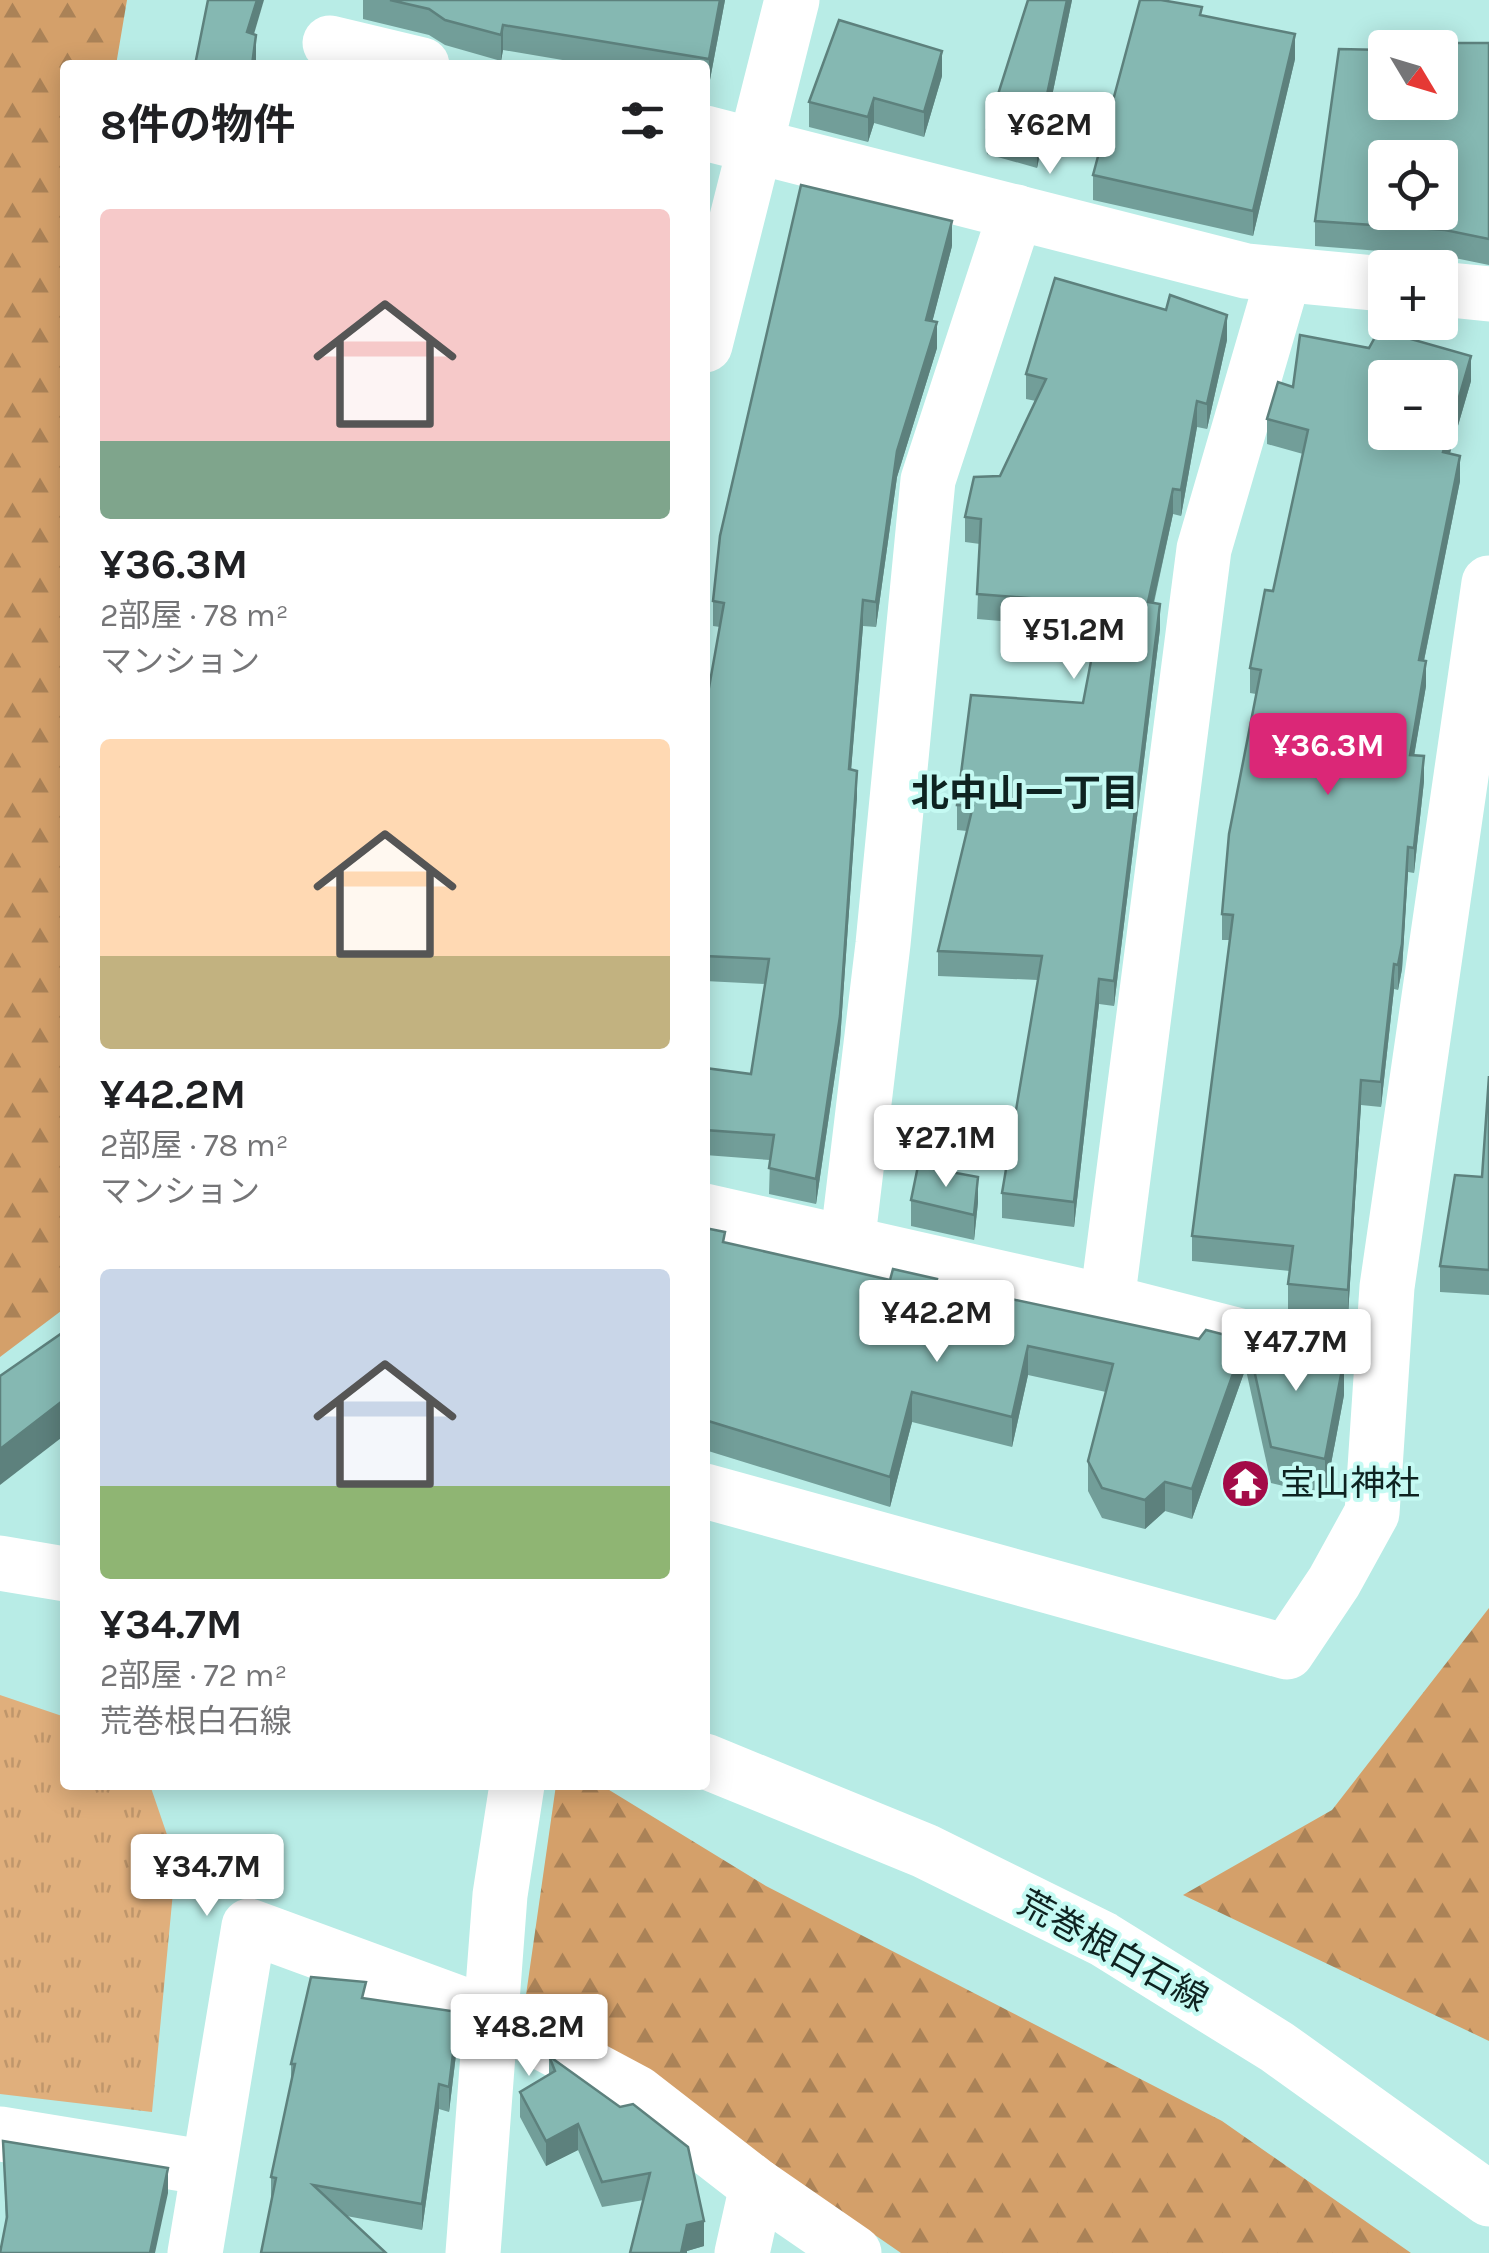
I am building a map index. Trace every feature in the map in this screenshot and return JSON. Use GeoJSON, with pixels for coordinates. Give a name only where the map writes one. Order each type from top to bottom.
{"type":"FeatureCollection","features":[{"type":"Feature","properties":{"kind":"street"},"geometry":{"type":"LineString","coordinates":[[710,302],[729,139],[792,0]]}},
{"type":"Feature","properties":{"kind":"street"},"geometry":{"type":"LineString","coordinates":[[331,36],[406,60]]}},
{"type":"Feature","properties":{"kind":"street"},"geometry":{"type":"LineString","coordinates":[[729,139],[1246,271],[1368,282]]}},
{"type":"Feature","properties":{"kind":"street"},"geometry":{"type":"LineString","coordinates":[[847,1245],[885,926],[928,480],[1016,212]]}},
{"type":"Feature","properties":{"kind":"street"},"geometry":{"type":"LineString","coordinates":[[1108,1302],[1204,549],[1284,275]]}},
{"type":"Feature","properties":{"kind":"street"},"geometry":{"type":"LineString","coordinates":[[1458,291],[1489,294]]}},
{"type":"Feature","properties":{"kind":"street"},"geometry":{"type":"LineString","coordinates":[[710,1491],[1287,1652],[1334,1582],[1372,1512],[1387,1287],[1489,583]]}},
{"type":"Feature","properties":{"kind":"street"},"geometry":{"type":"LineString","coordinates":[[710,1212],[1108,1302],[1380,1372]]}},
{"type":"Feature","properties":{"kind":"street"},"geometry":{"type":"LineString","coordinates":[[0,1563],[60,1573]]}},
{"type":"Feature","properties":{"kind":"street","name":"荒巻根白石線"},"geometry":{"type":"LineString","coordinates":[[710,1763],[925,1851],[1103,1939],[1277,2047],[1489,2199]]}},
{"type":"Feature","properties":{"kind":"street"},"geometry":{"type":"LineString","coordinates":[[473,2253],[500,1895],[516,1790]]}},
{"type":"Feature","properties":{"kind":"street"},"geometry":{"type":"LineString","coordinates":[[195,2253],[249,1926],[491,2015],[638,2092],[757,2186],[854,2253]]}},
{"type":"Feature","properties":{"kind":"street"},"geometry":{"type":"LineString","coordinates":[[0,2134],[208,2168]]}},
{"type":"Feature","properties":{"kind":"street"},"geometry":{"type":"LineString","coordinates":[[742,2253],[757,2186]]}},
{"type":"Feature","properties":{"kind":"green space"},"geometry":{"type":"Polygon","coordinates":[[[0,0],[127,0],[117,60],[60,60],[60,1312],[0,1357],[0,0]]]}},
{"type":"Feature","properties":{"kind":"green space"},"geometry":{"type":"Polygon","coordinates":[[[1489,1608],[1489,2041],[1183,1895],[1332,1810],[1489,1608]]]}},
{"type":"Feature","properties":{"kind":"green space"},"geometry":{"type":"Polygon","coordinates":[[[0,1695],[60,1715],[60,1790],[152,1790],[176,1861],[152,2112],[0,2094],[0,1695]]]}},
{"type":"Feature","properties":{"kind":"green space"},"geometry":{"type":"Polygon","coordinates":[[[555,1790],[609,1790],[766,1886],[1222,2121],[1411,2253],[901,2253],[526,1995],[555,1790]]]}},
{"type":"Feature","properties":{"kind":"building"},"geometry":{"type":"Polygon","coordinates":[[[208,0],[257,0],[247,32],[256,35],[253,60],[196,60],[208,0]]]}},
{"type":"Feature","properties":{"kind":"building"},"geometry":{"type":"Polygon","coordinates":[[[390,0],[720,0],[709,59],[503,25],[501,35],[445,20],[429,9],[390,0]]]}},
{"type":"Feature","properties":{"kind":"building"},"geometry":{"type":"Polygon","coordinates":[[[1028,0],[1067,0],[1037,142],[987,129],[1028,0]]]}},
{"type":"Feature","properties":{"kind":"building"},"geometry":{"type":"Polygon","coordinates":[[[1140,0],[1202,7],[1200,15],[1295,34],[1253,211],[1093,175],[1140,0]]]}},
{"type":"Feature","properties":{"kind":"building"},"geometry":{"type":"Polygon","coordinates":[[[839,20],[942,51],[924,112],[874,98],[868,117],[809,102],[839,20]]]}},
{"type":"Feature","properties":{"kind":"building"},"geometry":{"type":"Polygon","coordinates":[[[1458,43],[1489,43],[1489,239],[1445,230],[1458,230],[1458,140],[1368,140],[1368,225],[1315,221],[1339,49],[1368,50],[1368,120],[1458,120],[1458,43]]]}},
{"type":"Feature","properties":{"kind":"building"},"geometry":{"type":"Polygon","coordinates":[[[801,185],[952,221],[926,320],[937,322],[897,451],[876,602],[863,600],[849,769],[857,771],[840,1016],[816,1179],[769,1168],[774,1135],[710,1130],[710,1069],[751,1074],[769,959],[710,956],[710,682],[724,603],[713,601],[720,536],[801,185]]]}},
{"type":"Feature","properties":{"kind":"building"},"geometry":{"type":"Polygon","coordinates":[[[1055,278],[1166,310],[1170,295],[1227,315],[1207,404],[1197,401],[1181,490],[1173,489],[1148,602],[1160,604],[1114,981],[1099,979],[1074,1202],[1002,1193],[1042,956],[938,951],[973,806],[957,805],[971,695],[1083,703],[1102,604],[977,594],[981,519],[965,517],[974,477],[1000,476],[1046,379],[1026,374],[1055,278]]]}},
{"type":"Feature","properties":{"kind":"building"},"geometry":{"type":"Polygon","coordinates":[[[1300,335],[1369,348],[1373,340],[1414,340],[1471,356],[1458,401],[1458,360],[1368,360],[1368,450],[1444,450],[1460,456],[1419,660],[1426,661],[1410,755],[1424,756],[1414,848],[1408,847],[1402,944],[1398,965],[1394,964],[1381,1082],[1361,1080],[1348,1290],[1288,1284],[1293,1246],[1192,1236],[1233,915],[1222,914],[1229,834],[1261,670],[1250,668],[1265,590],[1273,591],[1308,430],[1267,419],[1278,382],[1293,387],[1300,335]]]}},
{"type":"Feature","properties":{"kind":"building"},"geometry":{"type":"Polygon","coordinates":[[[1489,1076],[1489,1270],[1440,1266],[1455,1175],[1482,1177],[1489,1076]]]}},
{"type":"Feature","properties":{"kind":"building"},"geometry":{"type":"Polygon","coordinates":[[[918,1166],[978,1177],[974,1215],[911,1200],[918,1166]]]}},
{"type":"Feature","properties":{"kind":"building"},"geometry":{"type":"Polygon","coordinates":[[[710,1229],[725,1232],[723,1242],[890,1280],[893,1269],[937,1279],[936,1283],[1199,1339],[1206,1330],[1245,1340],[1192,1489],[1165,1482],[1145,1500],[1102,1488],[1088,1461],[1113,1364],[1028,1346],[1012,1417],[912,1392],[890,1477],[710,1422],[710,1229]]]}},
{"type":"Feature","properties":{"kind":"building"},"geometry":{"type":"Polygon","coordinates":[[[1246,1333],[1344,1359],[1325,1459],[1271,1447],[1246,1333]]]}},
{"type":"Feature","properties":{"kind":"building"},"geometry":{"type":"Polygon","coordinates":[[[60,1334],[60,1403],[0,1449],[0,1376],[60,1334]]]}},
{"type":"Feature","properties":{"kind":"building"},"geometry":{"type":"Polygon","coordinates":[[[311,1977],[366,1982],[362,1998],[458,2012],[449,2087],[439,2084],[422,2204],[313,2185],[386,2253],[261,2253],[276,2178],[271,2177],[295,2064],[291,2064],[311,1977]]]}},
{"type":"Feature","properties":{"kind":"building"},"geometry":{"type":"Polygon","coordinates":[[[549,2056],[620,2107],[633,2104],[688,2147],[704,2221],[687,2225],[681,2253],[630,2253],[650,2173],[602,2182],[578,2124],[546,2141],[520,2092],[555,2071],[549,2056]]]}},
{"type":"Feature","properties":{"kind":"building"},"geometry":{"type":"Polygon","coordinates":[[[3,2141],[168,2168],[150,2253],[0,2253],[7,2217],[3,2141]]]}},
{"type":"Feature","properties":{"kind":"place","name":"宝山神社"},"geometry":{"type":"Point","coordinates":[1245,1483]}},
{"type":"Feature","properties":{"kind":"district","name":"北中山一丁目"},"geometry":{"type":"Point","coordinates":[1025,793]}}]}
